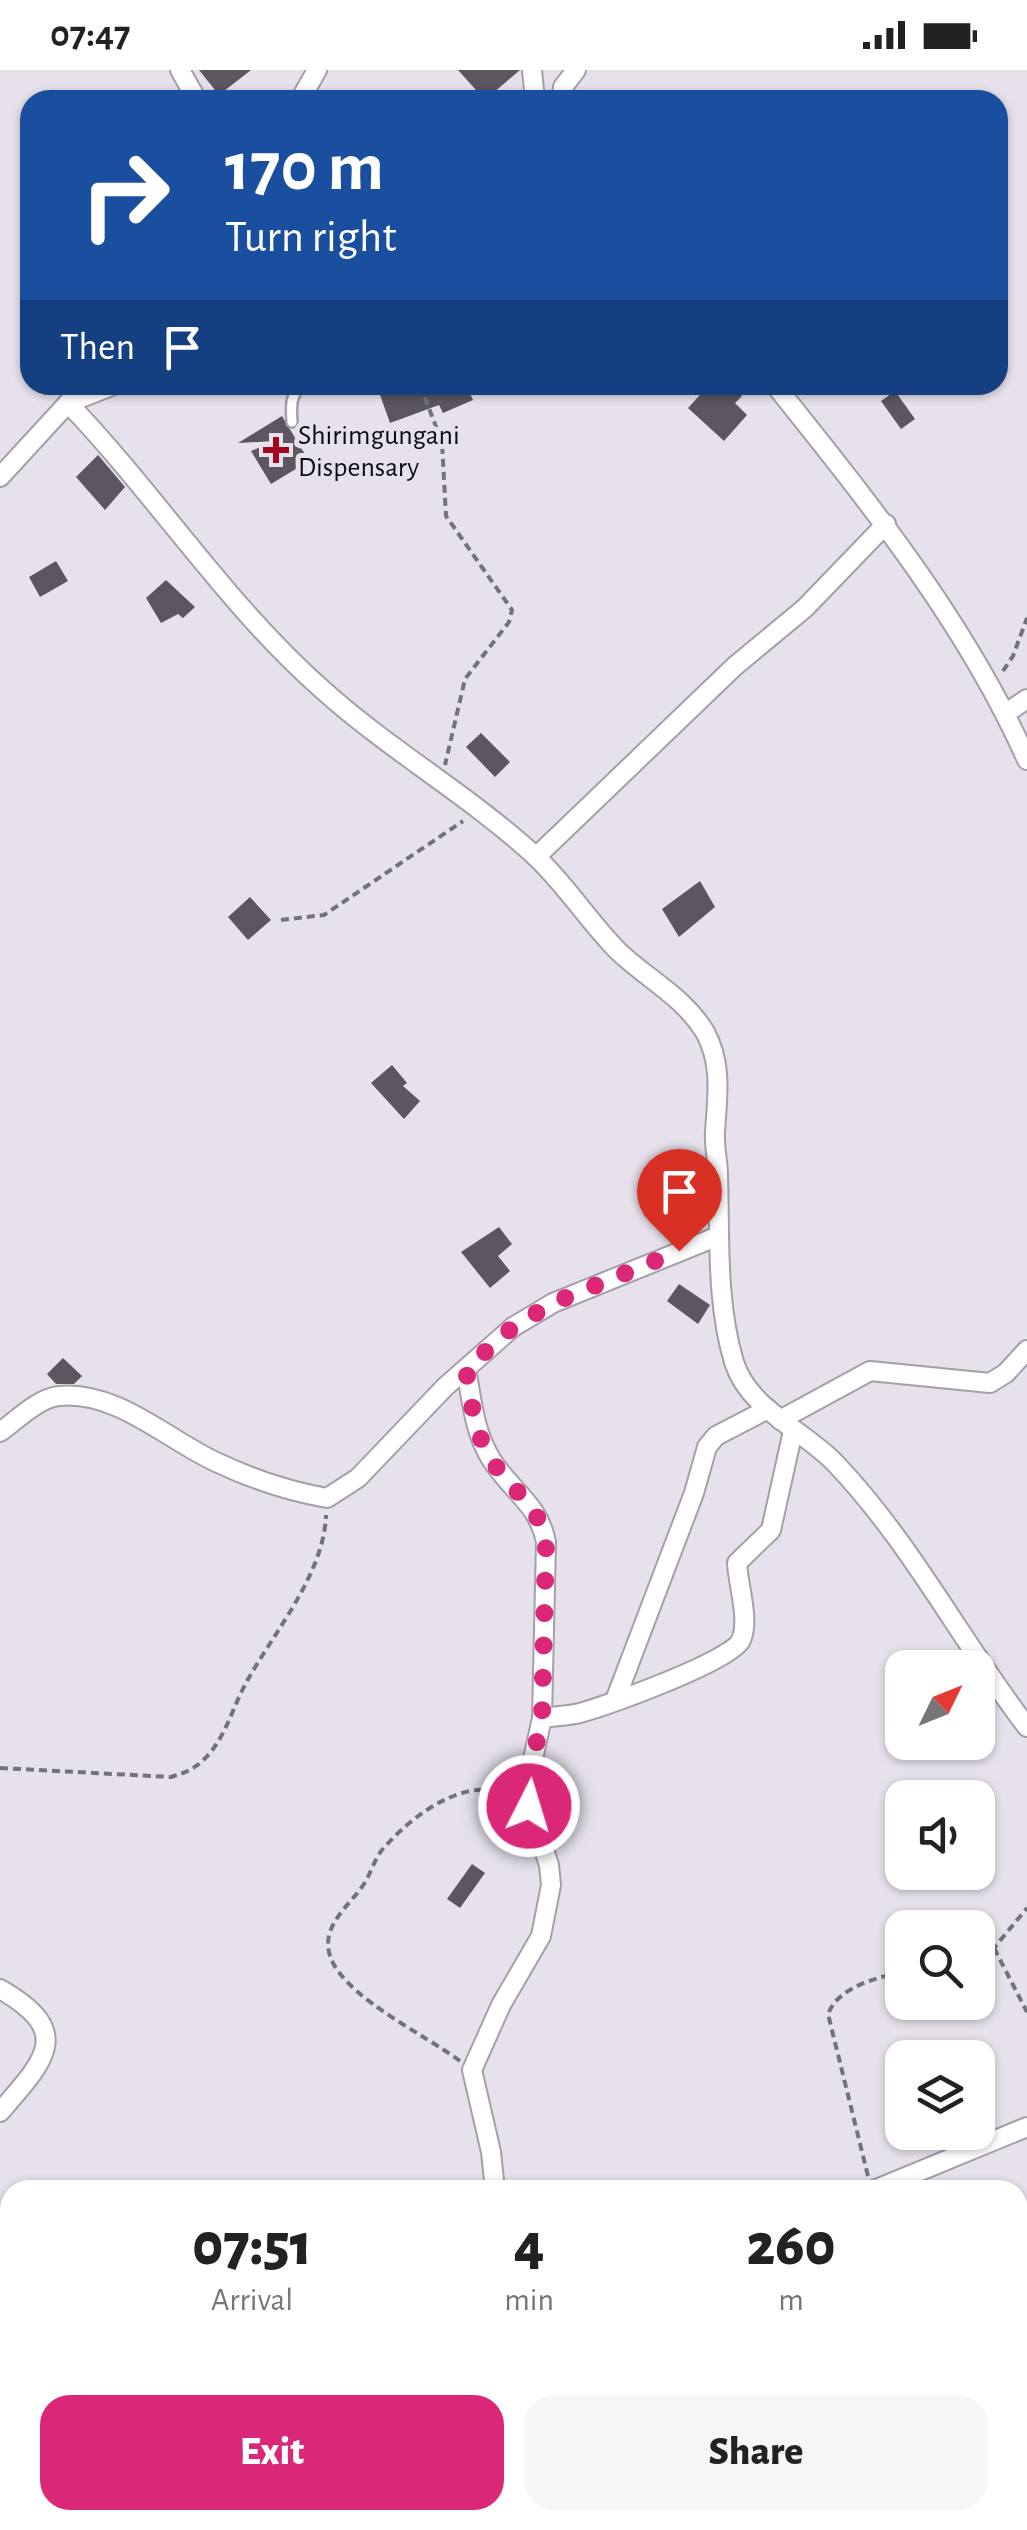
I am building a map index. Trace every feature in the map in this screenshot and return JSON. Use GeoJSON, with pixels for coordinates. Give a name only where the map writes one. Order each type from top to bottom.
{"type":"FeatureCollection","features":[{"type":"Feature","properties":{"kind":"street"},"geometry":{"type":"LineString","coordinates":[[0,477],[7,458],[78,395],[288,657],[369,729],[536,856],[598,930],[622,955],[670,991],[706,1034],[715,1059],[720,1096],[715,1134],[716,1238],[734,1363],[742,1380],[780,1420],[816,1446],[860,1492],[950,1611],[1027,1727]]}},
{"type":"Feature","properties":{"kind":"street"},"geometry":{"type":"LineString","coordinates":[[783,395],[886,524],[992,688],[1027,760]]}},
{"type":"Feature","properties":{"kind":"street"},"geometry":{"type":"LineString","coordinates":[[536,856],[736,666],[805,608],[886,524]]}},
{"type":"Feature","properties":{"kind":"street"},"geometry":{"type":"LineString","coordinates":[[1006,713],[1027,699]]}},
{"type":"Feature","properties":{"kind":"street"},"geometry":{"type":"LineString","coordinates":[[0,1432],[41,1402],[60,1396],[100,1401],[214,1462],[284,1491],[327,1498],[358,1478],[513,1327],[553,1303],[716,1238]]}},
{"type":"Feature","properties":{"kind":"street"},"geometry":{"type":"LineString","coordinates":[[616,1698],[694,1492],[706,1447],[716,1436],[780,1420],[870,1371],[990,1383],[1006,1373],[1027,1350]]}},
{"type":"Feature","properties":{"kind":"street"},"geometry":{"type":"LineString","coordinates":[[466,1369],[478,1435],[493,1463],[543,1523],[546,1542],[542,1718],[529,1777],[529,1806],[549,1866],[551,1885],[541,1936],[501,2005],[472,2070],[494,2180]]}},
{"type":"Feature","properties":{"kind":"street"},"geometry":{"type":"LineString","coordinates":[[542,1718],[580,1713],[719,1660],[741,1641],[744,1626],[737,1563],[772,1530],[780,1420]]}},
{"type":"Feature","properties":{"kind":"street"},"geometry":{"type":"LineString","coordinates":[[0,1989],[38,2016],[45,2029],[46,2044],[39,2064],[0,2112]]}},
{"type":"Feature","properties":{"kind":"street"},"geometry":{"type":"LineString","coordinates":[[897,2180],[1027,2127]]}},
{"type":"Feature","properties":{"kind":"lane"},"geometry":{"type":"LineString","coordinates":[[292,422],[294,395]]}},
{"type":"Feature","properties":{"kind":"path"},"geometry":{"type":"LineString","coordinates":[[424,395],[442,442],[446,516],[512,610],[510,622],[464,679],[442,784]]}},
{"type":"Feature","properties":{"kind":"path"},"geometry":{"type":"LineString","coordinates":[[992,688],[1013,656],[1027,618]]}},
{"type":"Feature","properties":{"kind":"path"},"geometry":{"type":"LineString","coordinates":[[280,920],[324,915],[480,810]]}},
{"type":"Feature","properties":{"kind":"path"},"geometry":{"type":"LineString","coordinates":[[0,1768],[171,1776],[192,1771],[219,1741],[246,1683],[283,1627],[318,1553],[326,1527],[327,1498]]}},
{"type":"Feature","properties":{"kind":"path"},"geometry":{"type":"LineString","coordinates":[[472,2070],[351,1986],[334,1964],[327,1944],[333,1921],[365,1883],[379,1854],[405,1826],[472,1789],[498,1788],[529,1806]]}},
{"type":"Feature","properties":{"kind":"path"},"geometry":{"type":"LineString","coordinates":[[995,1947],[1027,1908]]}},
{"type":"Feature","properties":{"kind":"path"},"geometry":{"type":"LineString","coordinates":[[995,1950],[1027,2012]]}},
{"type":"Feature","properties":{"kind":"path"},"geometry":{"type":"LineString","coordinates":[[870,2180],[828,2014],[838,1998],[885,1976]]}},
{"type":"Feature","properties":{"kind":"building"},"geometry":{"type":"Polygon","coordinates":[[[199,70],[251,70],[225,90],[215,90],[199,70]]]}},
{"type":"Feature","properties":{"kind":"building"},"geometry":{"type":"Polygon","coordinates":[[[458,70],[520,70],[497,90],[476,90],[458,70]]]}},
{"type":"Feature","properties":{"kind":"building"},"geometry":{"type":"Polygon","coordinates":[[[380,395],[471,395],[473,400],[443,413],[439,405],[390,423],[380,395]]]}},
{"type":"Feature","properties":{"kind":"building"},"geometry":{"type":"Polygon","coordinates":[[[700,395],[741,395],[735,403],[747,415],[724,441],[688,408],[700,395]]]}},
{"type":"Feature","properties":{"kind":"building"},"geometry":{"type":"Polygon","coordinates":[[[898,395],[915,419],[901,429],[881,401],[898,395]]]}},
{"type":"Feature","properties":{"kind":"building","name":"Shirimgungani Dispensary"},"geometry":{"type":"Polygon","coordinates":[[[282,416],[309,461],[271,484],[251,451],[276,441],[238,443],[282,416]]]}},
{"type":"Feature","properties":{"kind":"building"},"geometry":{"type":"Polygon","coordinates":[[[98,455],[125,487],[105,510],[76,477],[98,455]]]}},
{"type":"Feature","properties":{"kind":"building"},"geometry":{"type":"Polygon","coordinates":[[[56,561],[68,581],[40,597],[29,577],[56,561]]]}},
{"type":"Feature","properties":{"kind":"building"},"geometry":{"type":"Polygon","coordinates":[[[166,580],[195,607],[183,618],[178,614],[161,623],[146,598],[166,580]]]}},
{"type":"Feature","properties":{"kind":"building"},"geometry":{"type":"Polygon","coordinates":[[[481,733],[510,762],[495,777],[466,747],[481,733]]]}},
{"type":"Feature","properties":{"kind":"building"},"geometry":{"type":"Polygon","coordinates":[[[700,881],[715,907],[679,937],[662,909],[700,881]]]}},
{"type":"Feature","properties":{"kind":"building"},"geometry":{"type":"Polygon","coordinates":[[[250,897],[271,920],[248,940],[228,917],[250,897]]]}},
{"type":"Feature","properties":{"kind":"building"},"geometry":{"type":"Polygon","coordinates":[[[392,1065],[407,1083],[403,1086],[420,1101],[404,1119],[371,1083],[392,1065]]]}},
{"type":"Feature","properties":{"kind":"building"},"geometry":{"type":"Polygon","coordinates":[[[499,1227],[512,1244],[498,1256],[510,1271],[490,1288],[461,1252],[499,1227]]]}},
{"type":"Feature","properties":{"kind":"building"},"geometry":{"type":"Polygon","coordinates":[[[679,1284],[710,1305],[698,1324],[667,1301],[679,1284]]]}},
{"type":"Feature","properties":{"kind":"building"},"geometry":{"type":"Polygon","coordinates":[[[63,1358],[82,1376],[74,1384],[56,1384],[47,1374],[63,1358]]]}},
{"type":"Feature","properties":{"kind":"building"},"geometry":{"type":"Polygon","coordinates":[[[472,1864],[485,1873],[460,1908],[447,1899],[472,1864]]]}},
{"type":"Feature","properties":{"kind":"place","name":"Shirimgungani Dispensary"},"geometry":{"type":"Point","coordinates":[276,450]}},
{"type":"Feature","properties":{"kind":"route"},"geometry":{"type":"LineString","coordinates":[[529,1806],[529,1777],[542,1718],[546,1542],[543,1523],[533,1507],[493,1463],[478,1435],[466,1369],[513,1327],[553,1303],[679,1251]]}}]}
